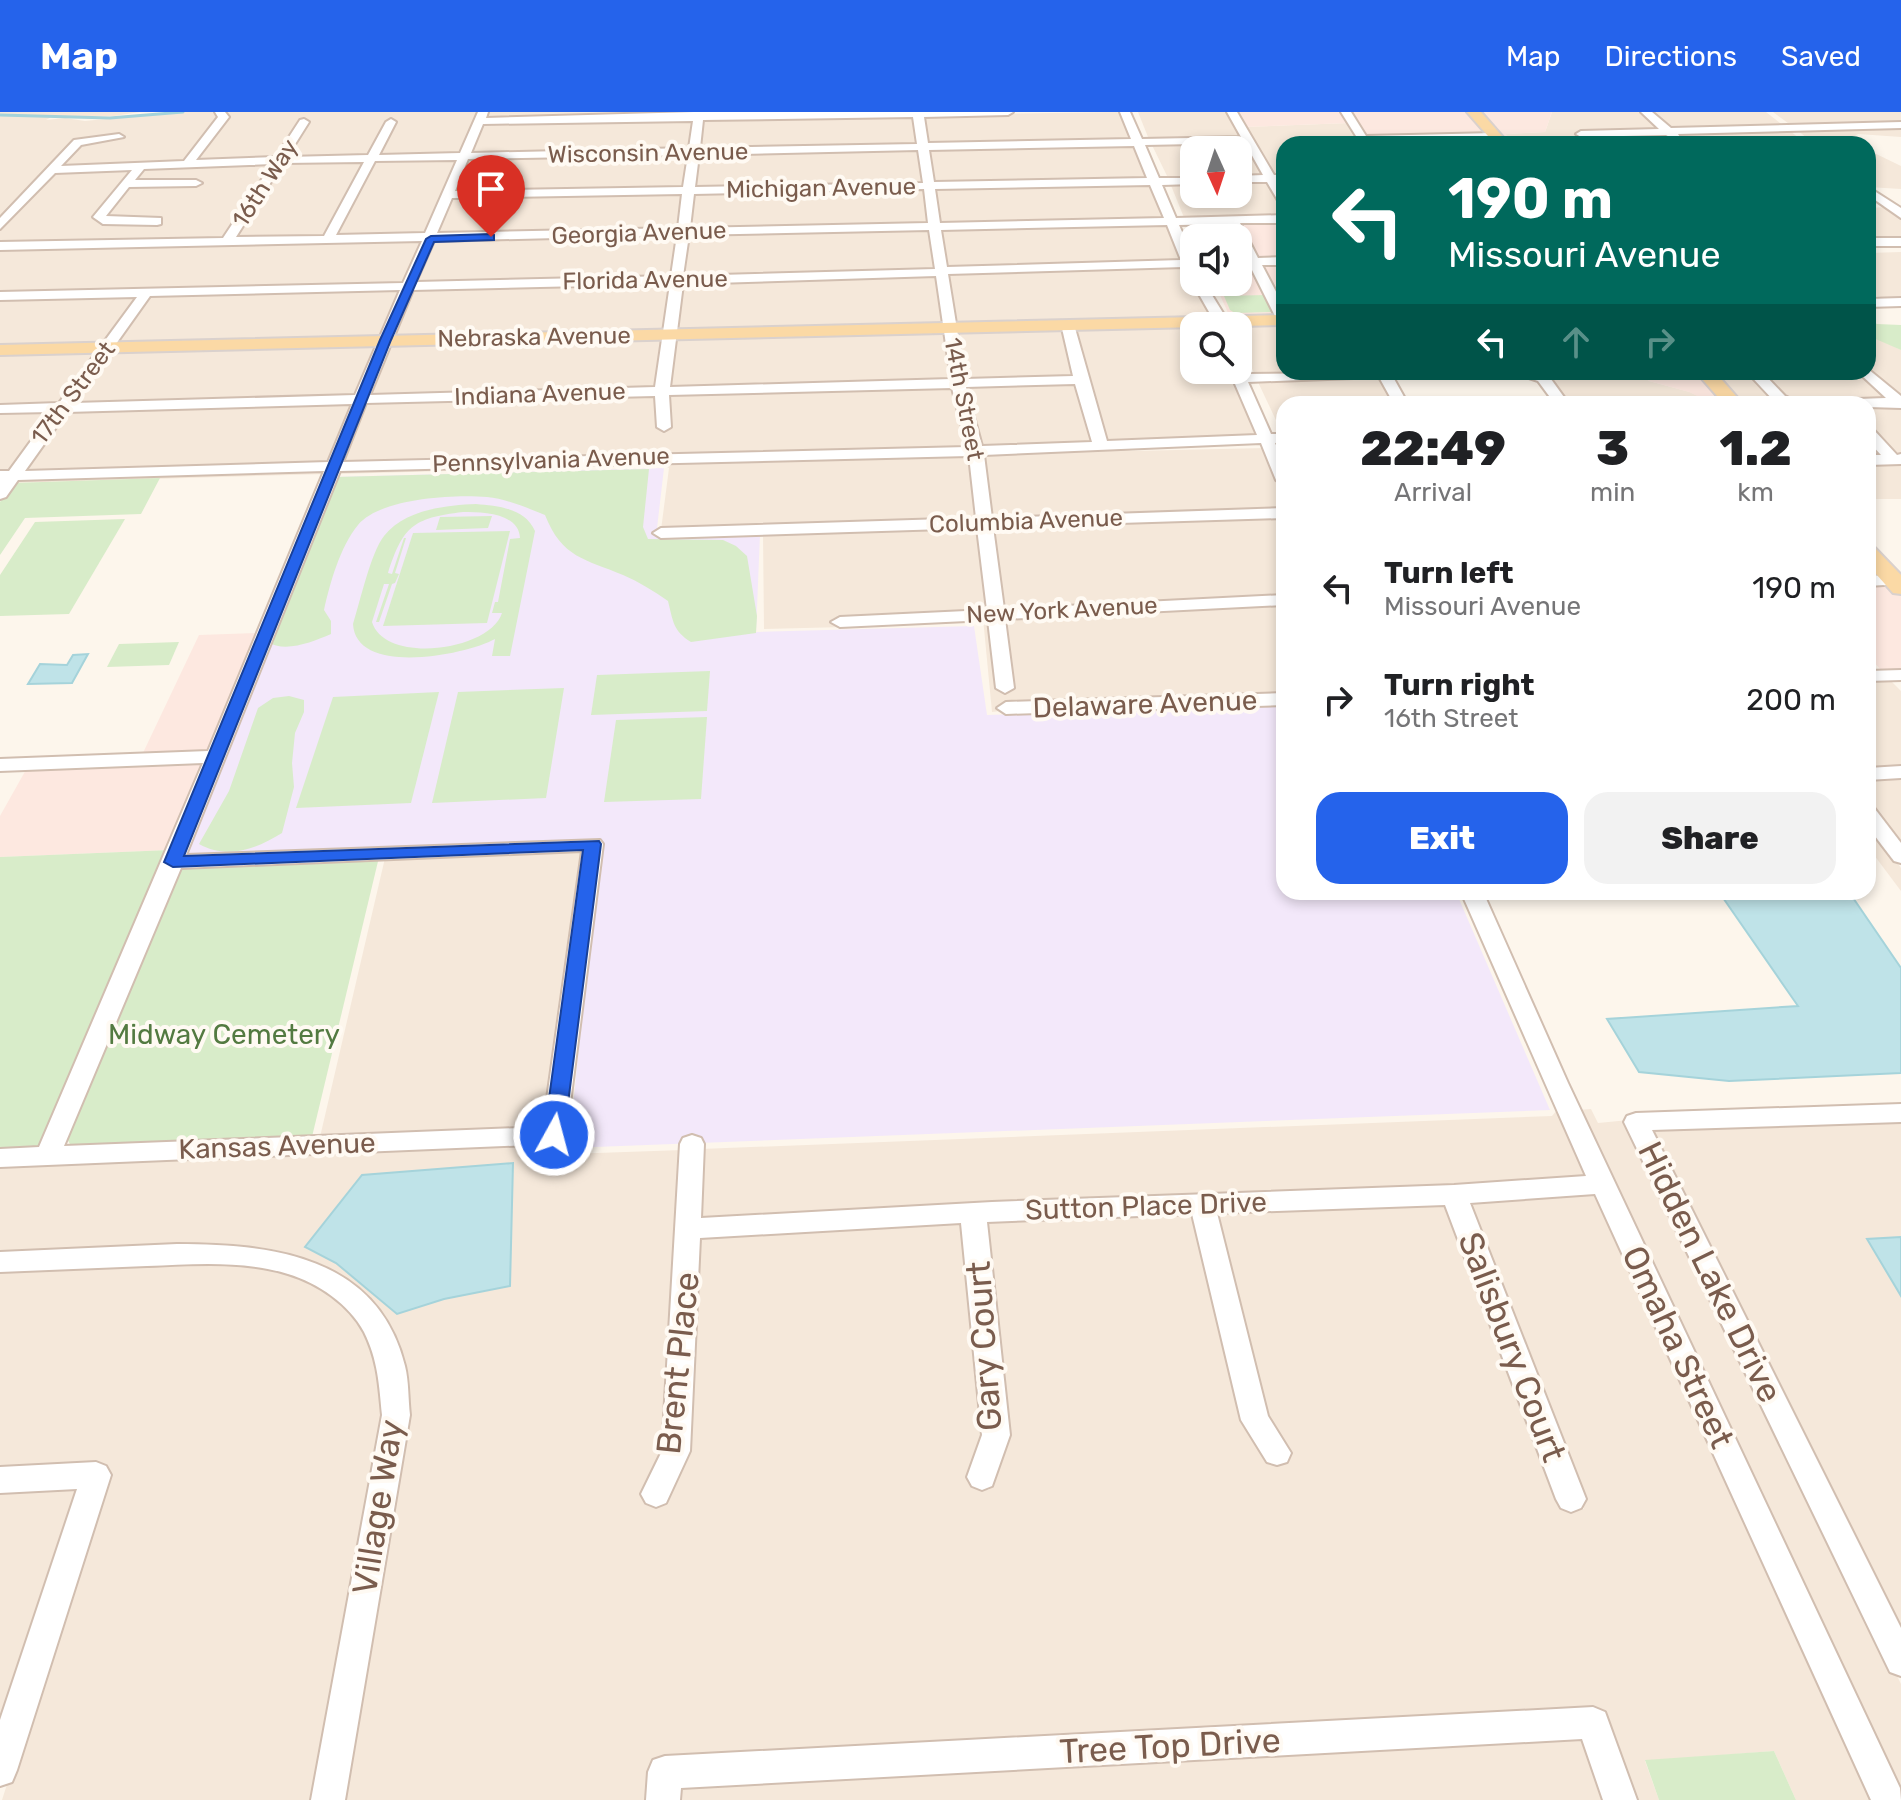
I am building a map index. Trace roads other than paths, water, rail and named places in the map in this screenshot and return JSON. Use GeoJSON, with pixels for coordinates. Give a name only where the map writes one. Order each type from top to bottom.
{"type":"FeatureCollection","features":[{"type":"Feature","properties":{"kind":"main road"},"geometry":{"type":"LineString","coordinates":[[1474,112],[1495,136]]}},
{"type":"Feature","properties":{"kind":"main road","name":"Nebraska Avenue"},"geometry":{"type":"LineString","coordinates":[[1252,320],[1276,318]]}},
{"type":"Feature","properties":{"kind":"main road","name":"Nebraska Avenue"},"geometry":{"type":"LineString","coordinates":[[0,350],[1180,323]]}},
{"type":"Feature","properties":{"kind":"main road"},"geometry":{"type":"LineString","coordinates":[[1712,380],[1727,396]]}},
{"type":"Feature","properties":{"kind":"main road"},"geometry":{"type":"LineString","coordinates":[[1876,561],[1897,584]]}},
{"type":"Feature","properties":{"kind":"street"},"geometry":{"type":"LineString","coordinates":[[48,1155],[173,862],[385,340],[481,117],[1008,112]]}},
{"type":"Feature","properties":{"kind":"street"},"geometry":{"type":"LineString","coordinates":[[1125,112],[1160,182],[1180,232]]}},
{"type":"Feature","properties":{"kind":"street"},"geometry":{"type":"LineString","coordinates":[[1135,112],[1142,144]]}},
{"type":"Feature","properties":{"kind":"street"},"geometry":{"type":"LineString","coordinates":[[1232,112],[1245,136]]}},
{"type":"Feature","properties":{"kind":"street"},"geometry":{"type":"LineString","coordinates":[[1346,112],[1361,136]]}},
{"type":"Feature","properties":{"kind":"street"},"geometry":{"type":"LineString","coordinates":[[1646,112],[1673,136]]}},
{"type":"Feature","properties":{"kind":"street"},"geometry":{"type":"LineString","coordinates":[[1770,112],[1800,136]]}},
{"type":"Feature","properties":{"kind":"street"},"geometry":{"type":"LineString","coordinates":[[189,162],[224,117],[220,113]]}},
{"type":"Feature","properties":{"kind":"street","name":"14th Street"},"geometry":{"type":"LineString","coordinates":[[918,113],[958,382],[976,451],[1005,688]]}},
{"type":"Feature","properties":{"kind":"street"},"geometry":{"type":"LineString","coordinates":[[664,427],[662,390],[699,114]]}},
{"type":"Feature","properties":{"kind":"street","name":"16th Way"},"geometry":{"type":"LineString","coordinates":[[226,243],[304,122]]}},
{"type":"Feature","properties":{"kind":"street"},"geometry":{"type":"LineString","coordinates":[[327,241],[391,122]]}},
{"type":"Feature","properties":{"kind":"street"},"geometry":{"type":"LineString","coordinates":[[1581,134],[1901,125]]}},
{"type":"Feature","properties":{"kind":"street"},"geometry":{"type":"LineString","coordinates":[[0,225],[78,142],[119,137]]}},
{"type":"Feature","properties":{"kind":"street","name":"Wisconsin Avenue"},"geometry":{"type":"LineString","coordinates":[[50,170],[189,162],[1180,143]]}},
{"type":"Feature","properties":{"kind":"street"},"geometry":{"type":"LineString","coordinates":[[1252,146],[1276,176]]}},
{"type":"Feature","properties":{"kind":"street"},"geometry":{"type":"LineString","coordinates":[[141,166],[99,217],[103,220],[157,221]]}},
{"type":"Feature","properties":{"kind":"street"},"geometry":{"type":"LineString","coordinates":[[1252,179],[1276,178]]}},
{"type":"Feature","properties":{"kind":"street","name":"Michigan Avenue"},"geometry":{"type":"LineString","coordinates":[[449,195],[1180,181]]}},
{"type":"Feature","properties":{"kind":"street"},"geometry":{"type":"LineString","coordinates":[[126,184],[196,183]]}},
{"type":"Feature","properties":{"kind":"street"},"geometry":{"type":"LineString","coordinates":[[1876,190],[1885,191]]}},
{"type":"Feature","properties":{"kind":"street"},"geometry":{"type":"LineString","coordinates":[[1876,196],[1901,214]]}},
{"type":"Feature","properties":{"kind":"street"},"geometry":{"type":"LineString","coordinates":[[1876,206],[1889,206]]}},
{"type":"Feature","properties":{"kind":"street"},"geometry":{"type":"LineString","coordinates":[[1276,219],[1233,221],[1276,304]]}},
{"type":"Feature","properties":{"kind":"street","name":"Georgia Avenue"},"geometry":{"type":"LineString","coordinates":[[0,246],[1233,221]]}},
{"type":"Feature","properties":{"kind":"street"},"geometry":{"type":"LineString","coordinates":[[1876,242],[1901,242]]}},
{"type":"Feature","properties":{"kind":"street"},"geometry":{"type":"LineString","coordinates":[[1876,251],[1901,250]]}},
{"type":"Feature","properties":{"kind":"street"},"geometry":{"type":"LineString","coordinates":[[1254,262],[1276,261]]}},
{"type":"Feature","properties":{"kind":"street","name":"Florida Avenue"},"geometry":{"type":"LineString","coordinates":[[0,296],[926,274],[941,270],[1180,263]]}},
{"type":"Feature","properties":{"kind":"street","name":"17th Street"},"geometry":{"type":"LineString","coordinates":[[0,494],[6,476],[108,348],[147,292]]}},
{"type":"Feature","properties":{"kind":"street"},"geometry":{"type":"LineString","coordinates":[[1876,303],[1901,302]]}},
{"type":"Feature","properties":{"kind":"street"},"geometry":{"type":"LineString","coordinates":[[1068,324],[1101,445]]}},
{"type":"Feature","properties":{"kind":"street"},"geometry":{"type":"LineString","coordinates":[[1252,375],[1276,374]]}},
{"type":"Feature","properties":{"kind":"street","name":"Indiana Avenue"},"geometry":{"type":"LineString","coordinates":[[0,409],[1081,380]]}},
{"type":"Feature","properties":{"kind":"street"},"geometry":{"type":"LineString","coordinates":[[1533,380],[1545,396]]}},
{"type":"Feature","properties":{"kind":"street"},"geometry":{"type":"LineString","coordinates":[[1762,380],[1777,396]]}},
{"type":"Feature","properties":{"kind":"street"},"geometry":{"type":"LineString","coordinates":[[1874,380],[1900,403]]}},
{"type":"Feature","properties":{"kind":"street"},"geometry":{"type":"LineString","coordinates":[[1247,384],[1276,437]]}},
{"type":"Feature","properties":{"kind":"street"},"geometry":{"type":"LineString","coordinates":[[1876,403],[1900,403]]}},
{"type":"Feature","properties":{"kind":"street"},"geometry":{"type":"LineString","coordinates":[[1876,439],[1898,459]]}},
{"type":"Feature","properties":{"kind":"street","name":"Pennsylvania Avenue"},"geometry":{"type":"LineString","coordinates":[[6,476],[976,451],[1101,445],[1133,449],[1276,442]]}},
{"type":"Feature","properties":{"kind":"street"},"geometry":{"type":"LineString","coordinates":[[1876,460],[1898,459]]}},
{"type":"Feature","properties":{"kind":"street","name":"Columbia Avenue"},"geometry":{"type":"LineString","coordinates":[[661,533],[1276,513]]}},
{"type":"Feature","properties":{"kind":"street"},"geometry":{"type":"LineString","coordinates":[[1876,582],[1897,584]]}},
{"type":"Feature","properties":{"kind":"street","name":"New York Avenue"},"geometry":{"type":"LineString","coordinates":[[840,622],[1276,600]]}},
{"type":"Feature","properties":{"kind":"street"},"geometry":{"type":"LineString","coordinates":[[1876,676],[1901,675]]}},
{"type":"Feature","properties":{"kind":"street","name":"Delaware Avenue"},"geometry":{"type":"LineString","coordinates":[[1006,708],[1276,699]]}},
{"type":"Feature","properties":{"kind":"street"},"geometry":{"type":"LineString","coordinates":[[0,765],[215,757]]}},
{"type":"Feature","properties":{"kind":"street"},"geometry":{"type":"LineString","coordinates":[[1876,774],[1901,772]]}},
{"type":"Feature","properties":{"kind":"street"},"geometry":{"type":"LineString","coordinates":[[1876,823],[1900,854]]}},
{"type":"Feature","properties":{"kind":"street","name":"Kansas Avenue"},"geometry":{"type":"LineString","coordinates":[[0,1158],[554,1135],[593,844],[173,862]]}},
{"type":"Feature","properties":{"kind":"street","name":"Omaha Street"},"geometry":{"type":"LineString","coordinates":[[1476,900],[1603,1184],[1888,1800]]}},
{"type":"Feature","properties":{"kind":"street","name":"Hidden Lake Drive"},"geometry":{"type":"LineString","coordinates":[[1901,1113],[1636,1122],[1901,1661]]}},
{"type":"Feature","properties":{"kind":"street","name":"Brent Place"},"geometry":{"type":"LineString","coordinates":[[656,1494],[676,1451],[692,1144]]}},
{"type":"Feature","properties":{"kind":"street","name":"Sutton Place Drive"},"geometry":{"type":"LineString","coordinates":[[689,1229],[1454,1195],[1603,1184]]}},
{"type":"Feature","properties":{"kind":"street","name":"Salisbury Court"},"geometry":{"type":"LineString","coordinates":[[1454,1195],[1571,1499]]}},
{"type":"Feature","properties":{"kind":"street"},"geometry":{"type":"LineString","coordinates":[[1202,1205],[1255,1420],[1277,1453]]}},
{"type":"Feature","properties":{"kind":"street","name":"Gary Court"},"geometry":{"type":"LineString","coordinates":[[973,1214],[996,1435],[982,1477]]}},
{"type":"Feature","properties":{"kind":"street","name":"Village Way"},"geometry":{"type":"LineString","coordinates":[[0,1262],[228,1252],[267,1257],[318,1273],[360,1306],[373,1326],[391,1362],[396,1415],[328,1800]]}},
{"type":"Feature","properties":{"kind":"street"},"geometry":{"type":"LineString","coordinates":[[0,1480],[96,1475],[0,1770]]}},
{"type":"Feature","properties":{"kind":"street","name":"Tree Top Drive"},"geometry":{"type":"LineString","coordinates":[[664,1786],[1593,1723],[1620,1800]]}},
{"type":"Feature","properties":{"kind":"water"},"geometry":{"type":"Polygon","coordinates":[[[88,654],[72,683],[28,684],[40,664],[67,665],[73,655],[88,654]]]}},
{"type":"Feature","properties":{"kind":"water"},"geometry":{"type":"Polygon","coordinates":[[[1725,900],[1854,900],[1901,968],[1901,1073],[1729,1081],[1639,1072],[1607,1019],[1798,1006],[1725,900]]]}},
{"type":"Feature","properties":{"kind":"water"},"geometry":{"type":"Polygon","coordinates":[[[513,1163],[510,1286],[444,1299],[397,1314],[336,1263],[305,1247],[362,1175],[513,1163]]]}},
{"type":"Feature","properties":{"kind":"water"},"geometry":{"type":"Polygon","coordinates":[[[1901,1237],[1901,1296],[1867,1239],[1901,1237]]]}},
{"type":"Feature","properties":{"kind":"waterway"},"geometry":{"type":"LineString","coordinates":[[0,115],[110,118],[183,112]]}},
{"type":"Feature","properties":{"kind":"park label","name":"Midway Cemetery"},"geometry":{"type":"Point","coordinates":[224,1034]}}]}
